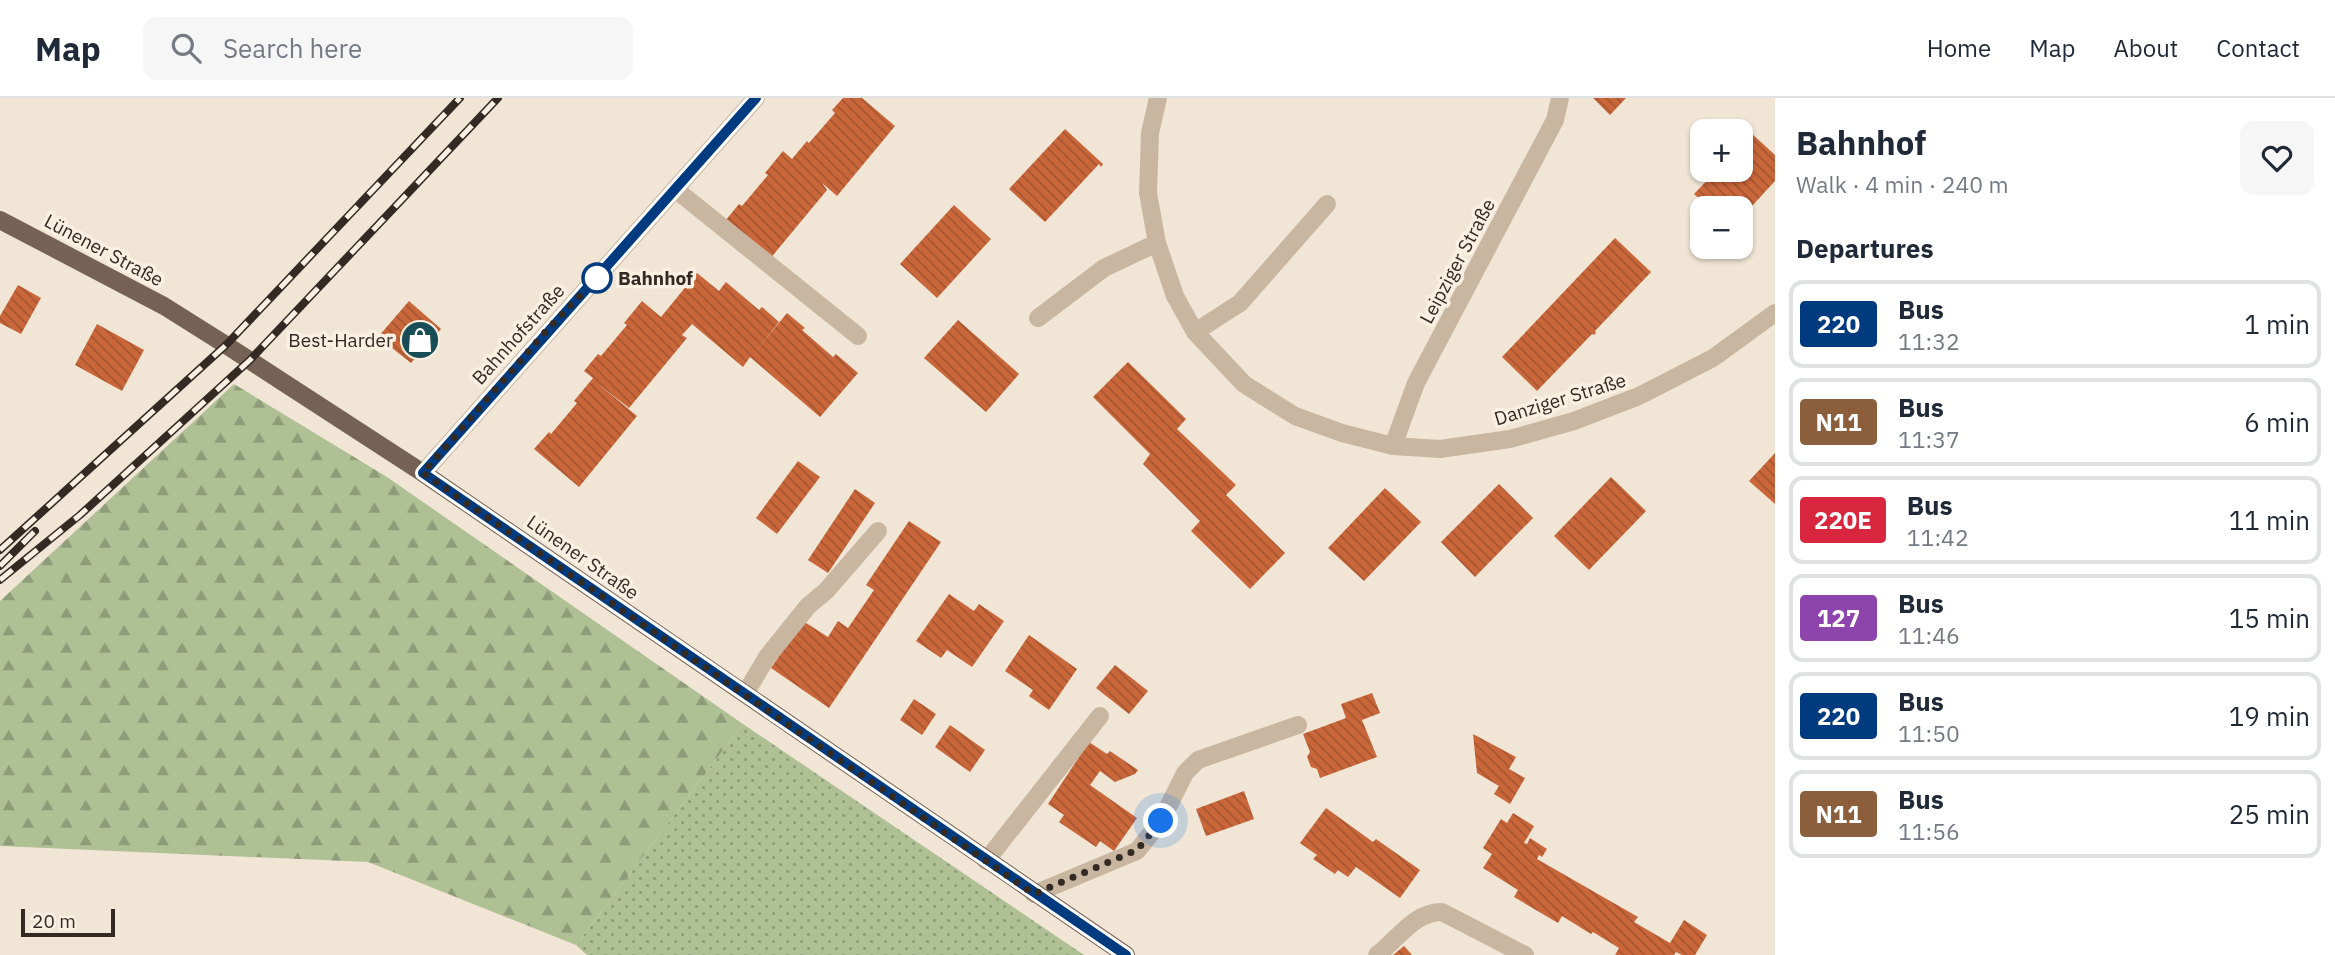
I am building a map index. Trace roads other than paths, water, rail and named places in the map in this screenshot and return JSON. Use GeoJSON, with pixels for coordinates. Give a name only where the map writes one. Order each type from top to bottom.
{"type":"FeatureCollection","features":[{"type":"Feature","properties":{"kind":"main road","name":"Lünener Straße"},"geometry":{"type":"LineString","coordinates":[[0,220],[164,306],[423,473],[1126,955]]}},
{"type":"Feature","properties":{"kind":"street","name":"Bahnhofstraße"},"geometry":{"type":"LineString","coordinates":[[423,473],[756,98]]}},
{"type":"Feature","properties":{"kind":"street","name":"Danziger Straße"},"geometry":{"type":"LineString","coordinates":[[1158,98],[1150,133],[1148,193],[1157,243],[1175,296],[1195,332],[1244,384],[1295,416],[1342,433],[1393,446],[1440,449],[1510,439],[1574,421],[1639,396],[1713,358],[1775,313]]}},
{"type":"Feature","properties":{"kind":"street","name":"Leipziger Straße"},"geometry":{"type":"LineString","coordinates":[[1393,446],[1416,383],[1555,120],[1560,98]]}},
{"type":"Feature","properties":{"kind":"street"},"geometry":{"type":"LineString","coordinates":[[675,188],[858,336]]}},
{"type":"Feature","properties":{"kind":"street"},"geometry":{"type":"LineString","coordinates":[[1195,332],[1240,303],[1328,204]]}},
{"type":"Feature","properties":{"kind":"street"},"geometry":{"type":"LineString","coordinates":[[1038,318],[1104,268],[1157,243]]}},
{"type":"Feature","properties":{"kind":"street"},"geometry":{"type":"LineString","coordinates":[[745,694],[767,657],[808,607],[826,591],[878,531]]}},
{"type":"Feature","properties":{"kind":"street"},"geometry":{"type":"LineString","coordinates":[[986,861],[1100,716]]}},
{"type":"Feature","properties":{"kind":"street"},"geometry":{"type":"LineString","coordinates":[[1034,894],[1137,850],[1161,821],[1185,772],[1198,761],[1298,725]]}},
{"type":"Feature","properties":{"kind":"street"},"geometry":{"type":"LineString","coordinates":[[1377,955],[1429,912],[1442,912],[1525,955]]}},
{"type":"Feature","properties":{"kind":"railway"},"geometry":{"type":"LineString","coordinates":[[0,550],[226,345],[460,98]]}},
{"type":"Feature","properties":{"kind":"railway"},"geometry":{"type":"LineString","coordinates":[[0,580],[80,515],[250,360],[498,98]]}},
{"type":"Feature","properties":{"kind":"railway"},"geometry":{"type":"LineString","coordinates":[[0,566],[35,531]]}},
{"type":"Feature","properties":{"kind":"place","name":"Bahnhof"},"geometry":{"type":"Point","coordinates":[597,278]}},
{"type":"Feature","properties":{"kind":"place","name":"Best-Harder"},"geometry":{"type":"Point","coordinates":[420,340]}}]}
